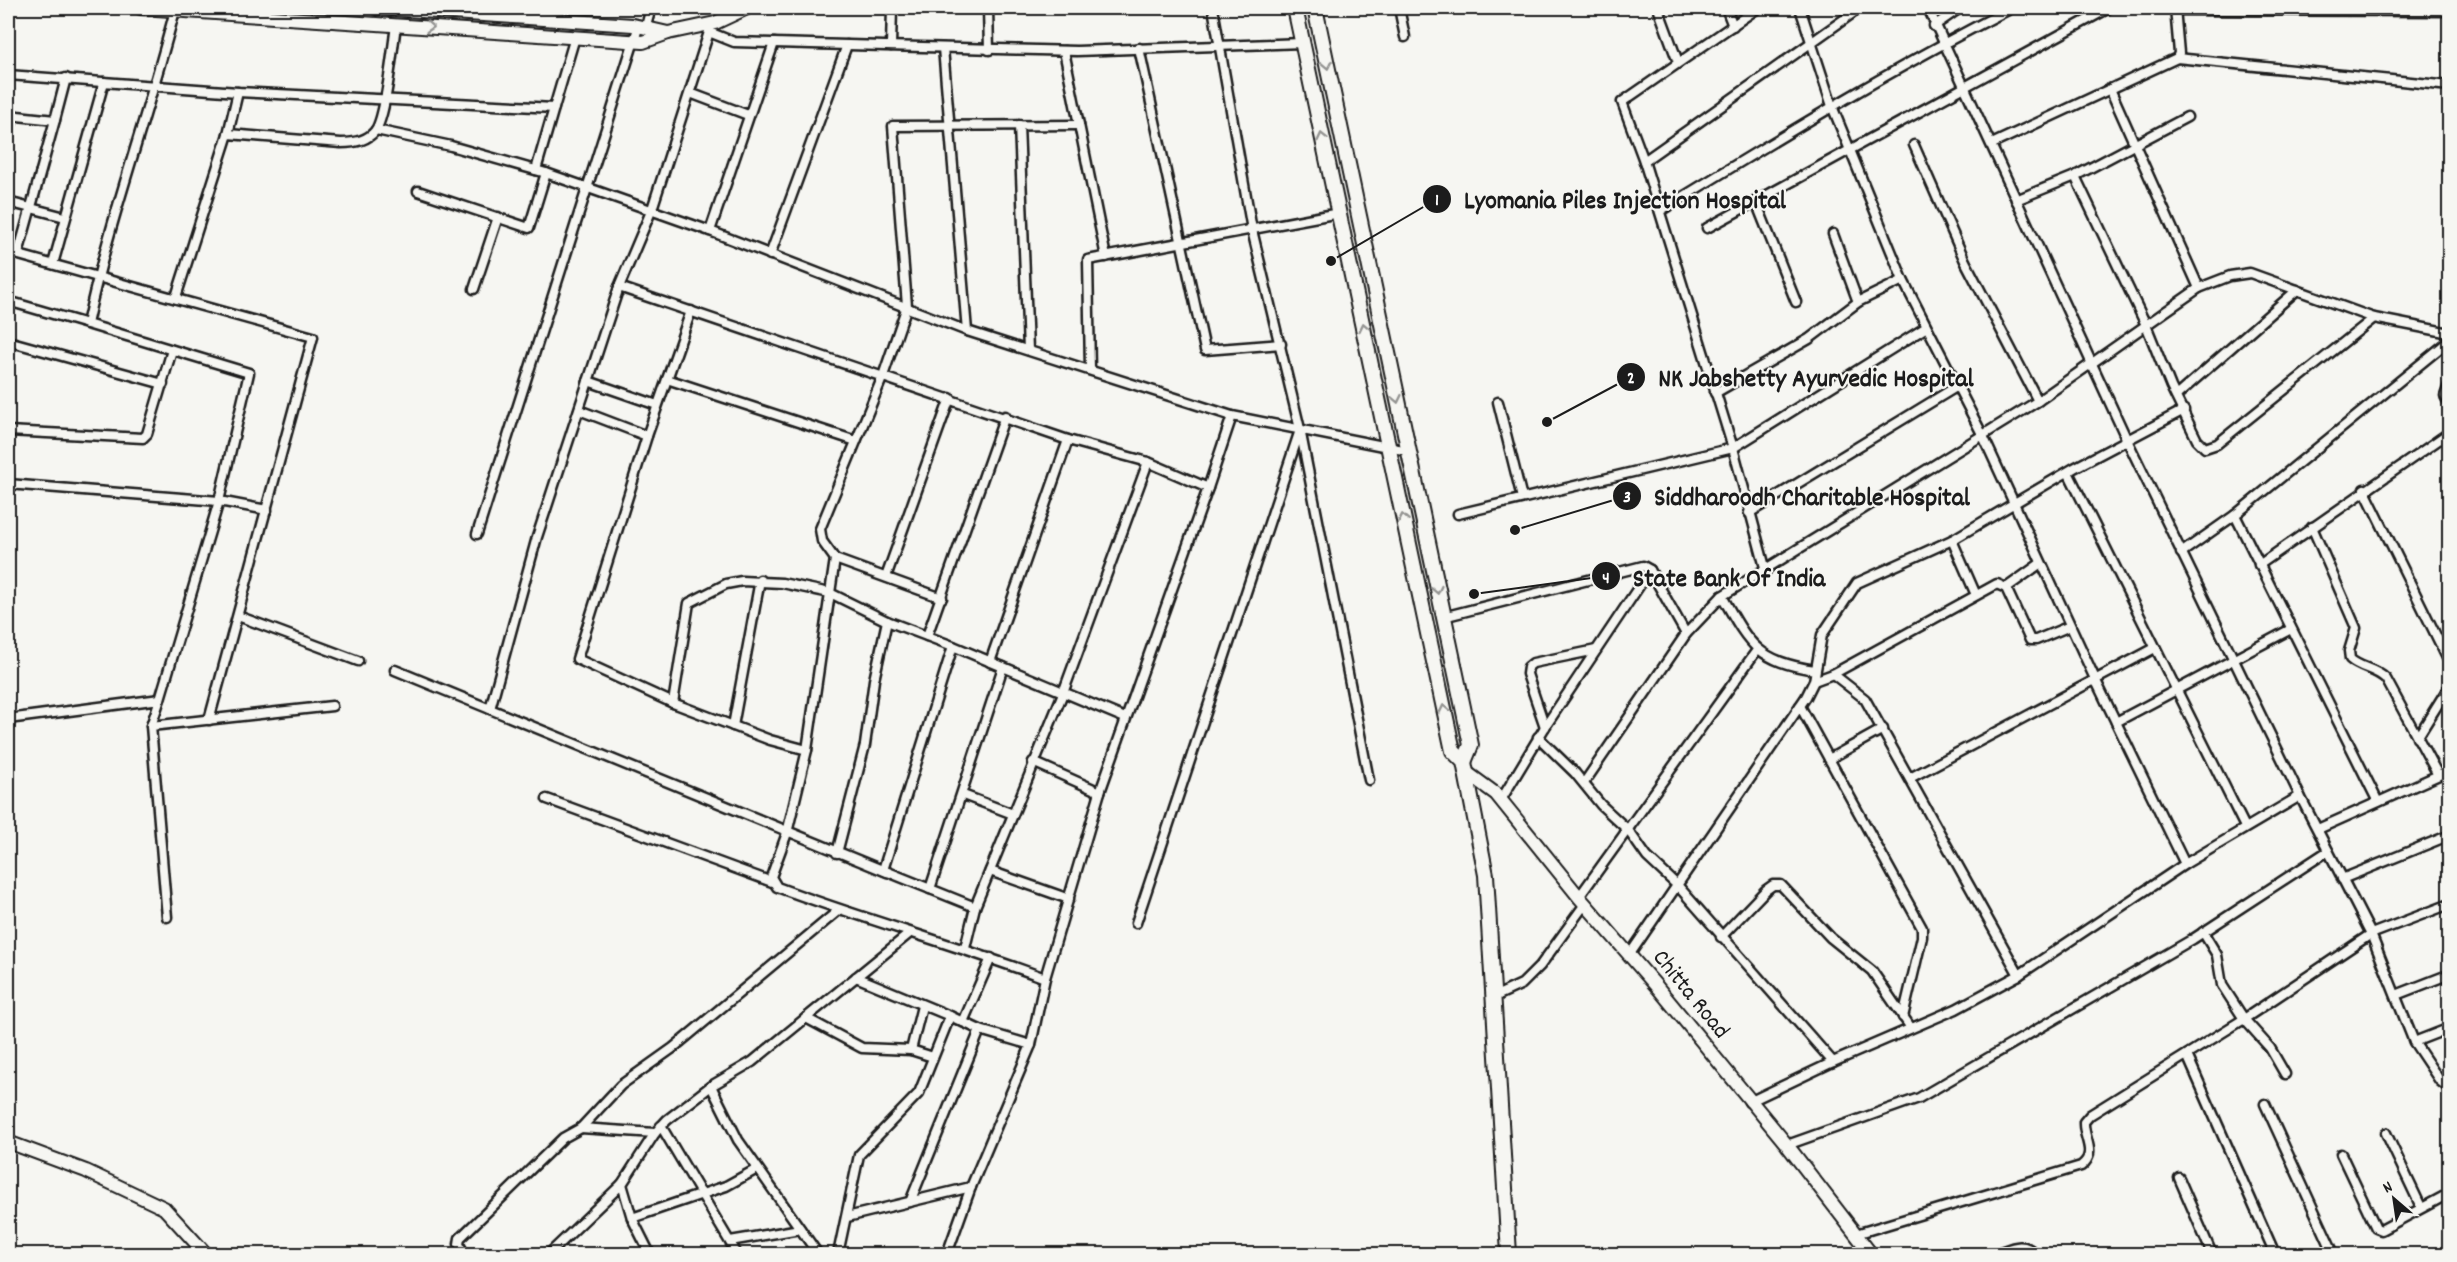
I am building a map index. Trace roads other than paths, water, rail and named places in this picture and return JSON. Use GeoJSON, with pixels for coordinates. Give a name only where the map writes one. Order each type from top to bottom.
{"type":"FeatureCollection","features":[{"type":"Feature","properties":{"kind":"main road"},"geometry":{"type":"LineString","coordinates":[[1295,8],[1453,751],[1465,767],[1483,848],[1509,1254]]}},
{"type":"Feature","properties":{"kind":"main road"},"geometry":{"type":"LineString","coordinates":[[1315,8],[1471,745],[1465,767]]}},
{"type":"Feature","properties":{"kind":"street"},"geometry":{"type":"LineString","coordinates":[[141,8],[643,42],[668,33],[709,28],[747,8]]}},
{"type":"Feature","properties":{"kind":"street"},"geometry":{"type":"LineString","coordinates":[[376,8],[642,26],[668,33]]}},
{"type":"Feature","properties":{"kind":"street"},"geometry":{"type":"LineString","coordinates":[[477,534],[585,189],[635,41],[651,8]]}},
{"type":"Feature","properties":{"kind":"street"},"geometry":{"type":"LineString","coordinates":[[891,46],[892,8]]}},
{"type":"Feature","properties":{"kind":"street"},"geometry":{"type":"LineString","coordinates":[[988,8],[989,50]]}},
{"type":"Feature","properties":{"kind":"street"},"geometry":{"type":"LineString","coordinates":[[1213,8],[1252,230],[1300,429],[1370,780]]}},
{"type":"Feature","properties":{"kind":"street"},"geometry":{"type":"LineString","coordinates":[[1399,8],[1405,38]]}},
{"type":"Feature","properties":{"kind":"street"},"geometry":{"type":"LineString","coordinates":[[1658,8],[1678,62]]}},
{"type":"Feature","properties":{"kind":"street"},"geometry":{"type":"LineString","coordinates":[[1726,8],[1732,26]]}},
{"type":"Feature","properties":{"kind":"street"},"geometry":{"type":"LineString","coordinates":[[1758,8],[1622,102],[1644,161],[1734,448],[1749,513],[1766,571]]}},
{"type":"Feature","properties":{"kind":"street"},"geometry":{"type":"LineString","coordinates":[[1800,8],[1832,106],[1903,280],[1925,328],[1983,436],[2070,626],[2185,864]]}},
{"type":"Feature","properties":{"kind":"street"},"geometry":{"type":"LineString","coordinates":[[1644,161],[1860,8]]}},
{"type":"Feature","properties":{"kind":"street"},"geometry":{"type":"LineString","coordinates":[[1928,8],[1934,26],[1992,144],[2181,553],[2236,659],[2300,796],[2371,934],[2415,1042],[2440,1081],[2449,1088]]}},
{"type":"Feature","properties":{"kind":"street"},"geometry":{"type":"LineString","coordinates":[[1934,26],[1960,8]]}},
{"type":"Feature","properties":{"kind":"street"},"geometry":{"type":"LineString","coordinates":[[1660,211],[1832,106],[1942,43],[2012,8]]}},
{"type":"Feature","properties":{"kind":"street"},"geometry":{"type":"LineString","coordinates":[[1707,228],[2109,8]]}},
{"type":"Feature","properties":{"kind":"street"},"geometry":{"type":"LineString","coordinates":[[2176,58],[2179,53],[2175,9],[2450,10]]}},
{"type":"Feature","properties":{"kind":"street"},"geometry":{"type":"LineString","coordinates":[[87,324],[97,276],[156,84],[175,10]]}},
{"type":"Feature","properties":{"kind":"street"},"geometry":{"type":"LineString","coordinates":[[376,130],[385,99],[396,25]]}},
{"type":"Feature","properties":{"kind":"street"},"geometry":{"type":"LineString","coordinates":[[709,28],[734,42],[989,50],[1064,51],[1302,42]]}},
{"type":"Feature","properties":{"kind":"street"},"geometry":{"type":"LineString","coordinates":[[490,708],[537,537],[619,286],[652,209],[709,28]]}},
{"type":"Feature","properties":{"kind":"street"},"geometry":{"type":"LineString","coordinates":[[536,170],[575,37]]}},
{"type":"Feature","properties":{"kind":"street"},"geometry":{"type":"LineString","coordinates":[[710,231],[774,43]]}},
{"type":"Feature","properties":{"kind":"street"},"geometry":{"type":"LineString","coordinates":[[770,255],[847,45]]}},
{"type":"Feature","properties":{"kind":"street"},"geometry":{"type":"LineString","coordinates":[[943,48],[967,331]]}},
{"type":"Feature","properties":{"kind":"street"},"geometry":{"type":"LineString","coordinates":[[1139,48],[1205,350],[1281,344]]}},
{"type":"Feature","properties":{"kind":"street"},"geometry":{"type":"LineString","coordinates":[[1064,51],[1106,257]]}},
{"type":"Feature","properties":{"kind":"street"},"geometry":{"type":"LineString","coordinates":[[1992,144],[2176,58],[2450,86]]}},
{"type":"Feature","properties":{"kind":"street"},"geometry":{"type":"LineString","coordinates":[[8,75],[156,84],[238,92],[554,108]]}},
{"type":"Feature","properties":{"kind":"street"},"geometry":{"type":"LineString","coordinates":[[18,255],[66,78]]}},
{"type":"Feature","properties":{"kind":"street"},"geometry":{"type":"LineString","coordinates":[[53,264],[105,82]]}},
{"type":"Feature","properties":{"kind":"street"},"geometry":{"type":"LineString","coordinates":[[2110,89],[2133,145],[2199,288]]}},
{"type":"Feature","properties":{"kind":"street"},"geometry":{"type":"LineString","coordinates":[[176,297],[228,134],[238,92]]}},
{"type":"Feature","properties":{"kind":"street"},"geometry":{"type":"LineString","coordinates":[[690,93],[748,115]]}},
{"type":"Feature","properties":{"kind":"street"},"geometry":{"type":"LineString","coordinates":[[8,135],[10,116],[55,120]]}},
{"type":"Feature","properties":{"kind":"street"},"geometry":{"type":"LineString","coordinates":[[2016,200],[2074,176],[2187,117]]}},
{"type":"Feature","properties":{"kind":"street"},"geometry":{"type":"LineString","coordinates":[[1019,125],[1028,350]]}},
{"type":"Feature","properties":{"kind":"street"},"geometry":{"type":"LineString","coordinates":[[942,598],[835,559],[822,541],[820,529],[883,376],[907,306],[893,126],[1079,125]]}},
{"type":"Feature","properties":{"kind":"street"},"geometry":{"type":"LineString","coordinates":[[228,134],[341,143],[357,141],[376,130],[451,146],[546,173],[585,189],[652,209],[967,331],[1232,416],[1388,445],[1408,451]]}},
{"type":"Feature","properties":{"kind":"street"},"geometry":{"type":"LineString","coordinates":[[1914,146],[1965,261],[2038,401]]}},
{"type":"Feature","properties":{"kind":"street"},"geometry":{"type":"LineString","coordinates":[[418,191],[529,228],[546,173]]}},
{"type":"Feature","properties":{"kind":"street"},"geometry":{"type":"LineString","coordinates":[[2074,176],[2146,325],[2197,440],[2205,448],[2217,444],[2374,318]]}},
{"type":"Feature","properties":{"kind":"street"},"geometry":{"type":"LineString","coordinates":[[8,202],[65,217]]}},
{"type":"Feature","properties":{"kind":"street"},"geometry":{"type":"LineString","coordinates":[[1756,202],[1796,302]]}},
{"type":"Feature","properties":{"kind":"street"},"geometry":{"type":"LineString","coordinates":[[1090,370],[1089,260],[1339,213]]}},
{"type":"Feature","properties":{"kind":"street"},"geometry":{"type":"LineString","coordinates":[[474,290],[498,217]]}},
{"type":"Feature","properties":{"kind":"street"},"geometry":{"type":"LineString","coordinates":[[1833,234],[1858,302]]}},
{"type":"Feature","properties":{"kind":"street"},"geometry":{"type":"LineString","coordinates":[[8,252],[313,337],[209,720]]}},
{"type":"Feature","properties":{"kind":"street"},"geometry":{"type":"LineString","coordinates":[[1584,783],[1686,634],[1722,596],[1766,571],[2038,401],[2199,288],[2230,276],[2250,273],[2374,318],[2450,333]]}},
{"type":"Feature","properties":{"kind":"street"},"geometry":{"type":"LineString","coordinates":[[1715,393],[1809,339],[1858,302],[1903,280]]}},
{"type":"Feature","properties":{"kind":"street"},"geometry":{"type":"LineString","coordinates":[[619,286],[1005,416],[1068,440],[1148,462],[1208,488]]}},
{"type":"Feature","properties":{"kind":"street"},"geometry":{"type":"LineString","coordinates":[[2176,396],[2298,290]]}},
{"type":"Feature","properties":{"kind":"street"},"geometry":{"type":"LineString","coordinates":[[8,301],[249,373],[219,501],[151,726],[167,917]]}},
{"type":"Feature","properties":{"kind":"street"},"geometry":{"type":"LineString","coordinates":[[691,311],[646,436],[577,659],[673,703],[770,740],[807,750]]}},
{"type":"Feature","properties":{"kind":"street"},"geometry":{"type":"LineString","coordinates":[[1458,514],[1734,448],[1925,328]]}},
{"type":"Feature","properties":{"kind":"street"},"geometry":{"type":"LineString","coordinates":[[2181,553],[2235,515],[2450,340]]}},
{"type":"Feature","properties":{"kind":"street"},"geometry":{"type":"LineString","coordinates":[[8,341],[163,384]]}},
{"type":"Feature","properties":{"kind":"street"},"geometry":{"type":"LineString","coordinates":[[8,431],[143,438],[147,434],[172,350]]}},
{"type":"Feature","properties":{"kind":"street"},"geometry":{"type":"LineString","coordinates":[[667,379],[856,441]]}},
{"type":"Feature","properties":{"kind":"street"},"geometry":{"type":"LineString","coordinates":[[588,381],[657,405]]}},
{"type":"Feature","properties":{"kind":"street"},"geometry":{"type":"LineString","coordinates":[[2450,382],[2445,396],[2450,405]]}},
{"type":"Feature","properties":{"kind":"street"},"geometry":{"type":"LineString","coordinates":[[1749,513],[1956,387]]}},
{"type":"Feature","properties":{"kind":"street"},"geometry":{"type":"LineString","coordinates":[[886,577],[950,398]]}},
{"type":"Feature","properties":{"kind":"street"},"geometry":{"type":"LineString","coordinates":[[1498,402],[1522,498]]}},
{"type":"Feature","properties":{"kind":"street"},"geometry":{"type":"LineString","coordinates":[[1629,954],[1800,706],[1814,681],[1822,635],[1857,583],[1952,540],[2068,472],[2184,410]]}},
{"type":"Feature","properties":{"kind":"street"},"geometry":{"type":"LineString","coordinates":[[579,411],[646,436]]}},
{"type":"Feature","properties":{"kind":"street"},"geometry":{"type":"LineString","coordinates":[[927,636],[1005,416]]}},
{"type":"Feature","properties":{"kind":"street"},"geometry":{"type":"LineString","coordinates":[[947,1254],[971,1187],[1031,1045],[1045,978],[1100,792],[1232,416]]}},
{"type":"Feature","properties":{"kind":"street"},"geometry":{"type":"LineString","coordinates":[[1136,923],[1300,429]]}},
{"type":"Feature","properties":{"kind":"street"},"geometry":{"type":"LineString","coordinates":[[2259,565],[2364,489],[2450,432]]}},
{"type":"Feature","properties":{"kind":"street"},"geometry":{"type":"LineString","coordinates":[[990,662],[1068,440]]}},
{"type":"Feature","properties":{"kind":"street"},"geometry":{"type":"LineString","coordinates":[[965,948],[975,907],[1063,693],[1148,462]]}},
{"type":"Feature","properties":{"kind":"street"},"geometry":{"type":"LineString","coordinates":[[2068,472],[2245,827]]}},
{"type":"Feature","properties":{"kind":"street"},"geometry":{"type":"LineString","coordinates":[[8,484],[219,501],[267,510]]}},
{"type":"Feature","properties":{"kind":"street"},"geometry":{"type":"LineString","coordinates":[[2364,489],[2450,664]]}},
{"type":"Feature","properties":{"kind":"street"},"geometry":{"type":"LineString","coordinates":[[2235,515],[2378,802]]}},
{"type":"Feature","properties":{"kind":"street"},"geometry":{"type":"LineString","coordinates":[[2312,527],[2356,628],[2349,651],[2350,659],[2386,678],[2438,775]]}},
{"type":"Feature","properties":{"kind":"street"},"geometry":{"type":"LineString","coordinates":[[1952,540],[1976,595]]}},
{"type":"Feature","properties":{"kind":"street"},"geometry":{"type":"LineString","coordinates":[[772,882],[771,877],[787,833],[807,750],[835,559]]}},
{"type":"Feature","properties":{"kind":"street"},"geometry":{"type":"LineString","coordinates":[[2006,588],[2041,563]]}},
{"type":"Feature","properties":{"kind":"street"},"geometry":{"type":"LineString","coordinates":[[1443,617],[1639,566],[1650,570],[1686,634]]}},
{"type":"Feature","properties":{"kind":"street"},"geometry":{"type":"LineString","coordinates":[[1501,800],[1538,737],[1650,570]]}},
{"type":"Feature","properties":{"kind":"street"},"geometry":{"type":"LineString","coordinates":[[673,703],[689,603],[726,584],[760,580],[831,593],[887,621],[1125,718]]}},
{"type":"Feature","properties":{"kind":"street"},"geometry":{"type":"LineString","coordinates":[[733,726],[760,580]]}},
{"type":"Feature","properties":{"kind":"street"},"geometry":{"type":"LineString","coordinates":[[1814,681],[1833,674],[1997,584],[2006,588],[2030,640],[2036,640],[2070,626]]}},
{"type":"Feature","properties":{"kind":"street"},"geometry":{"type":"LineString","coordinates":[[1722,596],[1743,632],[1757,650],[1788,666],[1815,670]]}},
{"type":"Feature","properties":{"kind":"street"},"geometry":{"type":"LineString","coordinates":[[237,616],[358,661]]}},
{"type":"Feature","properties":{"kind":"street"},"geometry":{"type":"LineString","coordinates":[[837,853],[865,745],[874,680],[887,621]]}},
{"type":"Feature","properties":{"kind":"street"},"geometry":{"type":"LineString","coordinates":[[2116,722],[2291,629]]}},
{"type":"Feature","properties":{"kind":"street"},"geometry":{"type":"LineString","coordinates":[[887,872],[883,870],[953,646]]}},
{"type":"Feature","properties":{"kind":"street"},"geometry":{"type":"LineString","coordinates":[[1911,778],[2155,648]]}},
{"type":"Feature","properties":{"kind":"street"},"geometry":{"type":"LineString","coordinates":[[1545,727],[1527,674],[1528,667],[1533,663],[1596,650]]}},
{"type":"Feature","properties":{"kind":"street"},"geometry":{"type":"LineString","coordinates":[[1494,997],[1522,984],[1528,978],[1628,830],[1757,650]]}},
{"type":"Feature","properties":{"kind":"street"},"geometry":{"type":"LineString","coordinates":[[930,889],[963,795],[1003,667]]}},
{"type":"Feature","properties":{"kind":"street"},"geometry":{"type":"LineString","coordinates":[[395,670],[787,833],[975,907]]}},
{"type":"Feature","properties":{"kind":"street"},"geometry":{"type":"LineString","coordinates":[[1833,674],[1865,699],[2019,975]]}},
{"type":"Feature","properties":{"kind":"street"},"geometry":{"type":"LineString","coordinates":[[2417,738],[2450,685]]}},
{"type":"Feature","properties":{"kind":"street"},"geometry":{"type":"LineString","coordinates":[[8,719],[160,699]]}},
{"type":"Feature","properties":{"kind":"street"},"geometry":{"type":"LineString","coordinates":[[151,726],[332,706]]}},
{"type":"Feature","properties":{"kind":"street"},"geometry":{"type":"LineString","coordinates":[[1800,706],[1922,928],[1922,937],[1903,1017]]}},
{"type":"Feature","properties":{"kind":"street"},"geometry":{"type":"LineString","coordinates":[[1829,759],[1882,729]]}},
{"type":"Feature","properties":{"kind":"street"},"geometry":{"type":"LineString","coordinates":[[1538,737],[1584,783],[1601,805],[1628,830],[1647,857],[1678,886],[1833,1062]]}},
{"type":"Feature","properties":{"kind":"street"},"geometry":{"type":"LineString","coordinates":[[1033,762],[1100,792]]}},
{"type":"Feature","properties":{"kind":"street","name":"Chitta Road"},"geometry":{"type":"LineString","coordinates":[[1465,767],[1492,789],[1749,1102],[1787,1145],[1871,1254]]}},
{"type":"Feature","properties":{"kind":"street"},"geometry":{"type":"LineString","coordinates":[[2318,829],[2450,770]]}},
{"type":"Feature","properties":{"kind":"street"},"geometry":{"type":"LineString","coordinates":[[963,795],[1013,814]]}},
{"type":"Feature","properties":{"kind":"street"},"geometry":{"type":"LineString","coordinates":[[1749,1102],[1833,1062],[1956,1009],[2019,975],[2185,864],[2300,796]]}},
{"type":"Feature","properties":{"kind":"street"},"geometry":{"type":"LineString","coordinates":[[547,799],[772,882],[839,910],[965,948],[1045,978]]}},
{"type":"Feature","properties":{"kind":"street"},"geometry":{"type":"LineString","coordinates":[[2342,879],[2450,836]]}},
{"type":"Feature","properties":{"kind":"street"},"geometry":{"type":"LineString","coordinates":[[1787,1145],[1919,1098],[2203,932],[2328,851]]}},
{"type":"Feature","properties":{"kind":"street"},"geometry":{"type":"LineString","coordinates":[[990,871],[1070,899]]}},
{"type":"Feature","properties":{"kind":"street"},"geometry":{"type":"LineString","coordinates":[[1721,937],[1766,890],[1773,885],[1781,885],[1831,938],[1872,971],[1911,1028]]}},
{"type":"Feature","properties":{"kind":"street"},"geometry":{"type":"LineString","coordinates":[[1856,1234],[2081,1166],[2089,1160],[2091,1154],[2084,1129],[2084,1122],[2090,1115],[2244,1019],[2371,934],[2450,904]]}},
{"type":"Feature","properties":{"kind":"street"},"geometry":{"type":"LineString","coordinates":[[464,1254],[459,1244],[463,1235],[563,1138],[581,1128],[621,1085],[673,1048],[839,910]]}},
{"type":"Feature","properties":{"kind":"street"},"geometry":{"type":"LineString","coordinates":[[2203,932],[2217,955],[2222,985],[2244,1019],[2270,1048],[2285,1074]]}},
{"type":"Feature","properties":{"kind":"street"},"geometry":{"type":"LineString","coordinates":[[549,1254],[622,1184],[658,1130],[711,1086],[752,1062],[910,933]]}},
{"type":"Feature","properties":{"kind":"street"},"geometry":{"type":"LineString","coordinates":[[963,1022],[991,958]]}},
{"type":"Feature","properties":{"kind":"street"},"geometry":{"type":"LineString","coordinates":[[2396,995],[2450,974]]}},
{"type":"Feature","properties":{"kind":"street"},"geometry":{"type":"LineString","coordinates":[[856,977],[980,1030],[1031,1045]]}},
{"type":"Feature","properties":{"kind":"street"},"geometry":{"type":"LineString","coordinates":[[911,1050],[922,1006]]}},
{"type":"Feature","properties":{"kind":"street"},"geometry":{"type":"LineString","coordinates":[[838,1254],[858,1155],[919,1093],[950,1016]]}},
{"type":"Feature","properties":{"kind":"street"},"geometry":{"type":"LineString","coordinates":[[806,1018],[862,1048],[911,1050],[933,1057]]}},
{"type":"Feature","properties":{"kind":"street"},"geometry":{"type":"LineString","coordinates":[[2415,1042],[2450,1028]]}},
{"type":"Feature","properties":{"kind":"street"},"geometry":{"type":"LineString","coordinates":[[910,1202],[980,1030]]}},
{"type":"Feature","properties":{"kind":"street"},"geometry":{"type":"LineString","coordinates":[[2187,1055],[2275,1254]]}},
{"type":"Feature","properties":{"kind":"street"},"geometry":{"type":"LineString","coordinates":[[711,1086],[738,1140],[818,1254]]}},
{"type":"Feature","properties":{"kind":"street"},"geometry":{"type":"LineString","coordinates":[[2265,1104],[2334,1254]]}},
{"type":"Feature","properties":{"kind":"street"},"geometry":{"type":"LineString","coordinates":[[581,1128],[658,1130]]}},
{"type":"Feature","properties":{"kind":"street"},"geometry":{"type":"LineString","coordinates":[[658,1130],[737,1254]]}},
{"type":"Feature","properties":{"kind":"street"},"geometry":{"type":"LineString","coordinates":[[2386,1132],[2421,1207]]}},
{"type":"Feature","properties":{"kind":"street"},"geometry":{"type":"LineString","coordinates":[[8,1142],[86,1171],[164,1208],[206,1254]]}},
{"type":"Feature","properties":{"kind":"street"},"geometry":{"type":"LineString","coordinates":[[2342,1154],[2376,1228],[2381,1230],[2450,1193]]}},
{"type":"Feature","properties":{"kind":"street"},"geometry":{"type":"LineString","coordinates":[[632,1218],[726,1186],[757,1169]]}},
{"type":"Feature","properties":{"kind":"street"},"geometry":{"type":"LineString","coordinates":[[2179,1178],[2212,1254]]}},
{"type":"Feature","properties":{"kind":"street"},"geometry":{"type":"LineString","coordinates":[[622,1184],[632,1218],[650,1254]]}},
{"type":"Feature","properties":{"kind":"street"},"geometry":{"type":"LineString","coordinates":[[847,1217],[971,1187]]}},
{"type":"Feature","properties":{"kind":"street"},"geometry":{"type":"LineString","coordinates":[[730,1241],[800,1229]]}},
{"type":"Feature","properties":{"kind":"street"},"geometry":{"type":"LineString","coordinates":[[1995,1254],[2021,1245],[2029,1248],[2035,1254]]}},
{"type":"Feature","properties":{"kind":"place","name":"Lyomania Piles Injection Hospital"},"geometry":{"type":"Point","coordinates":[1331,261]}},
{"type":"Feature","properties":{"kind":"place","name":"NK Jabshetty Ayurvedic Hospital"},"geometry":{"type":"Point","coordinates":[1547,422]}},
{"type":"Feature","properties":{"kind":"place","name":"Siddharoodh Charitable Hospital"},"geometry":{"type":"Point","coordinates":[1515,530]}},
{"type":"Feature","properties":{"kind":"place","name":"State Bank Of India"},"geometry":{"type":"Point","coordinates":[1474,594]}}]}
